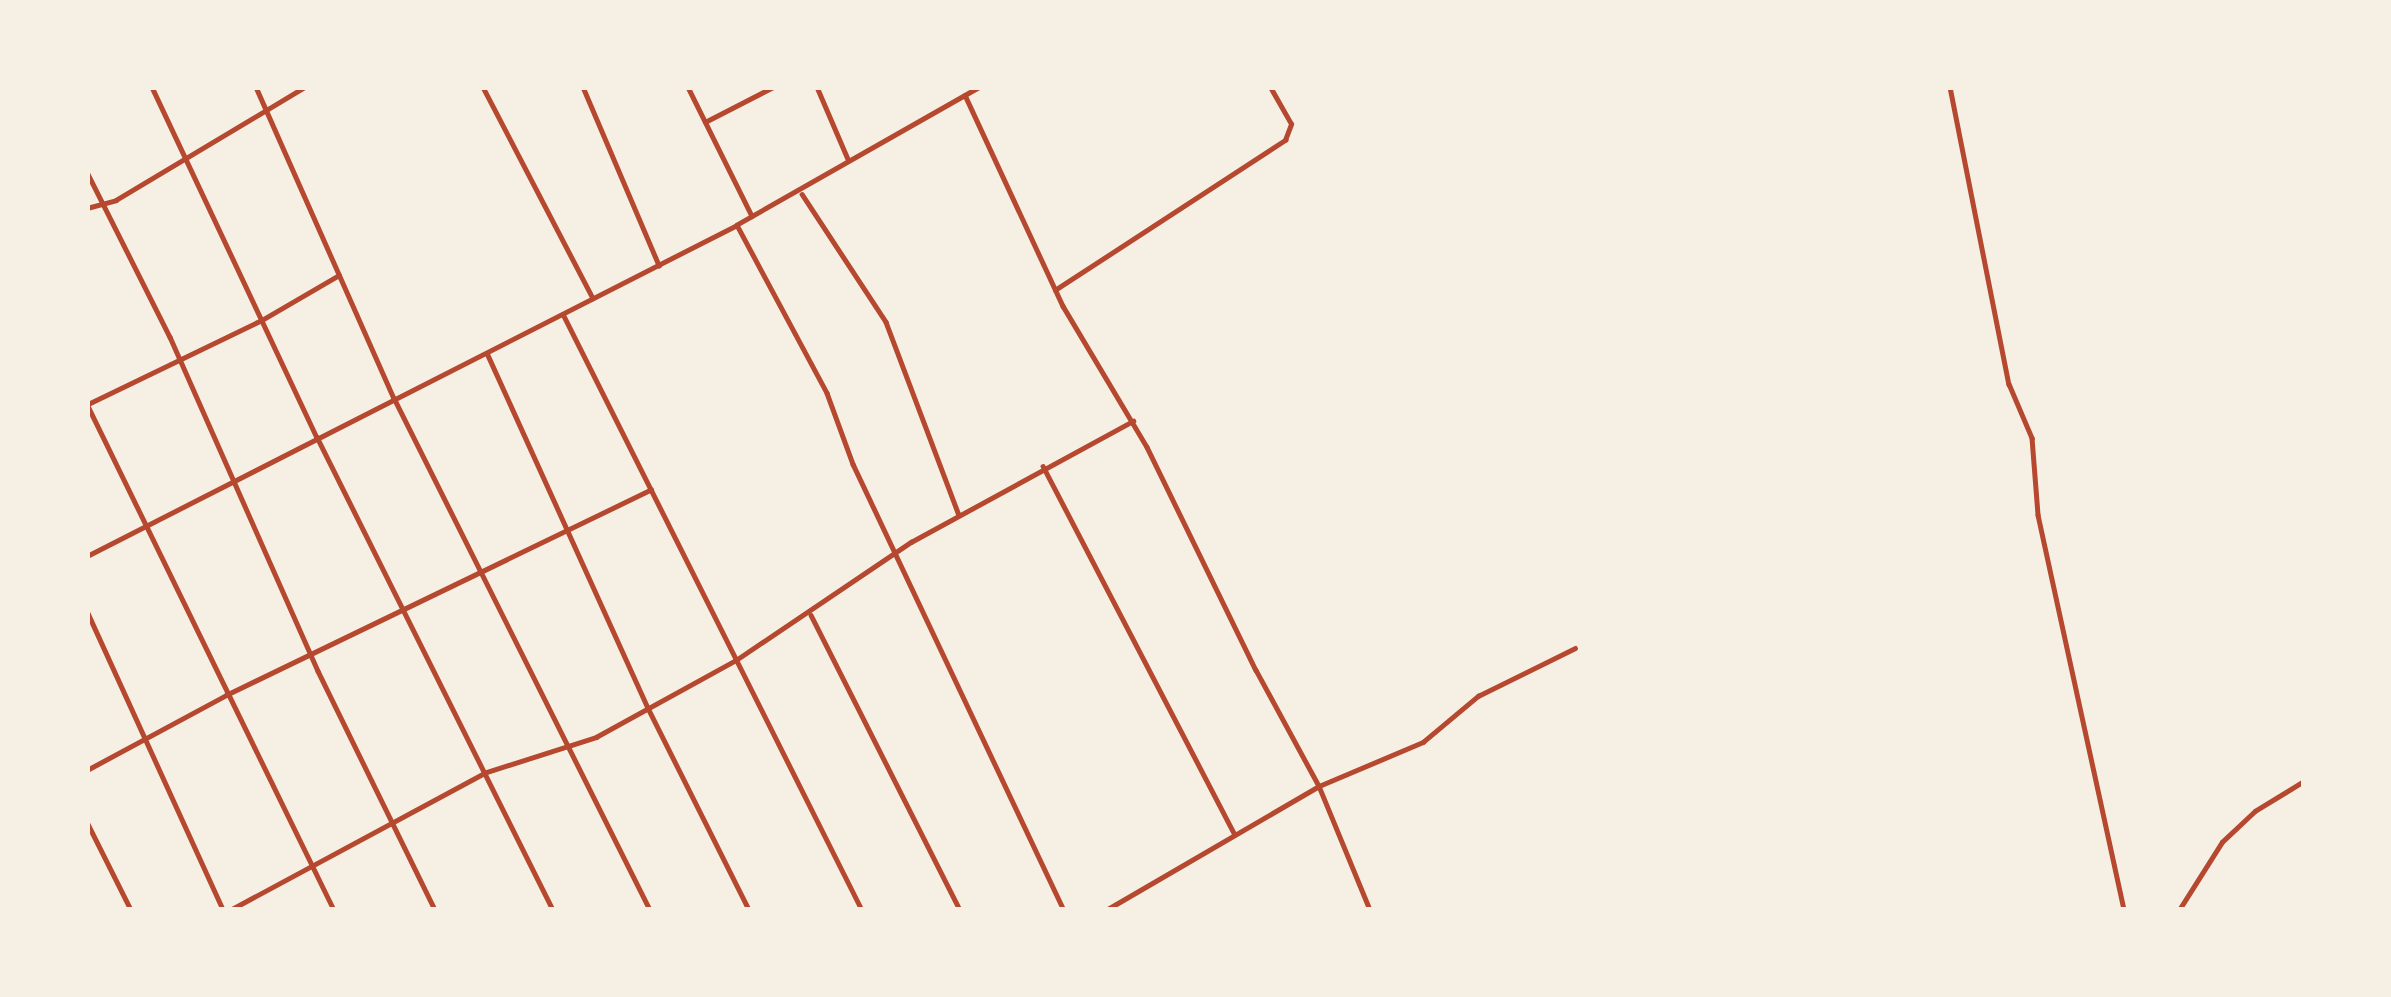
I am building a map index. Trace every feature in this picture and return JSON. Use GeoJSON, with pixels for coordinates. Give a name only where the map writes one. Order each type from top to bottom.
{"type":"FeatureCollection","features":[{"type":"Feature","properties":{"kind":"street"},"geometry":{"type":"LineString","coordinates":[[152,87],[317,437],[553,910]]}},
{"type":"Feature","properties":{"kind":"street"},"geometry":{"type":"LineString","coordinates":[[256,87],[394,398],[650,910]]}},
{"type":"Feature","properties":{"kind":"street"},"geometry":{"type":"LineString","coordinates":[[87,208],[104,203],[305,87]]}},
{"type":"Feature","properties":{"kind":"street"},"geometry":{"type":"LineString","coordinates":[[483,87],[593,298]]}},
{"type":"Feature","properties":{"kind":"street"},"geometry":{"type":"LineString","coordinates":[[583,87],[659,266]]}},
{"type":"Feature","properties":{"kind":"street"},"geometry":{"type":"LineString","coordinates":[[688,87],[752,217]]}},
{"type":"Feature","properties":{"kind":"street"},"geometry":{"type":"LineString","coordinates":[[705,122],[773,87]]}},
{"type":"Feature","properties":{"kind":"street"},"geometry":{"type":"LineString","coordinates":[[817,87],[849,161]]}},
{"type":"Feature","properties":{"kind":"street"},"geometry":{"type":"LineString","coordinates":[[87,556],[737,226],[980,87]]}},
{"type":"Feature","properties":{"kind":"street"},"geometry":{"type":"LineString","coordinates":[[1055,290],[1285,140],[1291,124],[1270,87]]}},
{"type":"Feature","properties":{"kind":"street"},"geometry":{"type":"LineString","coordinates":[[1950,87],[2008,384],[2032,438],[2038,515],[2124,910]]}},
{"type":"Feature","properties":{"kind":"street"},"geometry":{"type":"LineString","coordinates":[[965,95],[1055,290],[1133,421],[1319,786],[1370,910]]}},
{"type":"Feature","properties":{"kind":"street"},"geometry":{"type":"LineString","coordinates":[[87,172],[179,357],[310,655],[435,910]]}},
{"type":"Feature","properties":{"kind":"street"},"geometry":{"type":"LineString","coordinates":[[800,192],[886,322],[959,515]]}},
{"type":"Feature","properties":{"kind":"street"},"geometry":{"type":"LineString","coordinates":[[737,226],[827,393],[853,464],[1064,910]]}},
{"type":"Feature","properties":{"kind":"street"},"geometry":{"type":"LineString","coordinates":[[334,910],[87,404],[262,320],[339,275]]}},
{"type":"Feature","properties":{"kind":"street"},"geometry":{"type":"LineString","coordinates":[[562,314],[862,910]]}},
{"type":"Feature","properties":{"kind":"street"},"geometry":{"type":"LineString","coordinates":[[487,353],[648,708],[749,910]]}},
{"type":"Feature","properties":{"kind":"street"},"geometry":{"type":"LineString","coordinates":[[87,611],[226,910],[484,772],[569,746],[648,708],[810,614],[896,551],[1043,466],[1133,421]]}},
{"type":"Feature","properties":{"kind":"street"},"geometry":{"type":"LineString","coordinates":[[1043,466],[1235,835]]}},
{"type":"Feature","properties":{"kind":"street"},"geometry":{"type":"LineString","coordinates":[[87,770],[226,695],[405,613],[651,490]]}},
{"type":"Feature","properties":{"kind":"street"},"geometry":{"type":"LineString","coordinates":[[810,614],[960,910]]}},
{"type":"Feature","properties":{"kind":"street"},"geometry":{"type":"LineString","coordinates":[[1106,910],[1319,786],[1423,742],[1466,704],[1575,648]]}},
{"type":"Feature","properties":{"kind":"street"},"geometry":{"type":"LineString","coordinates":[[2179,910],[2222,842],[2255,811],[2304,781]]}},
{"type":"Feature","properties":{"kind":"street"},"geometry":{"type":"LineString","coordinates":[[87,822],[131,910]]}}]}
